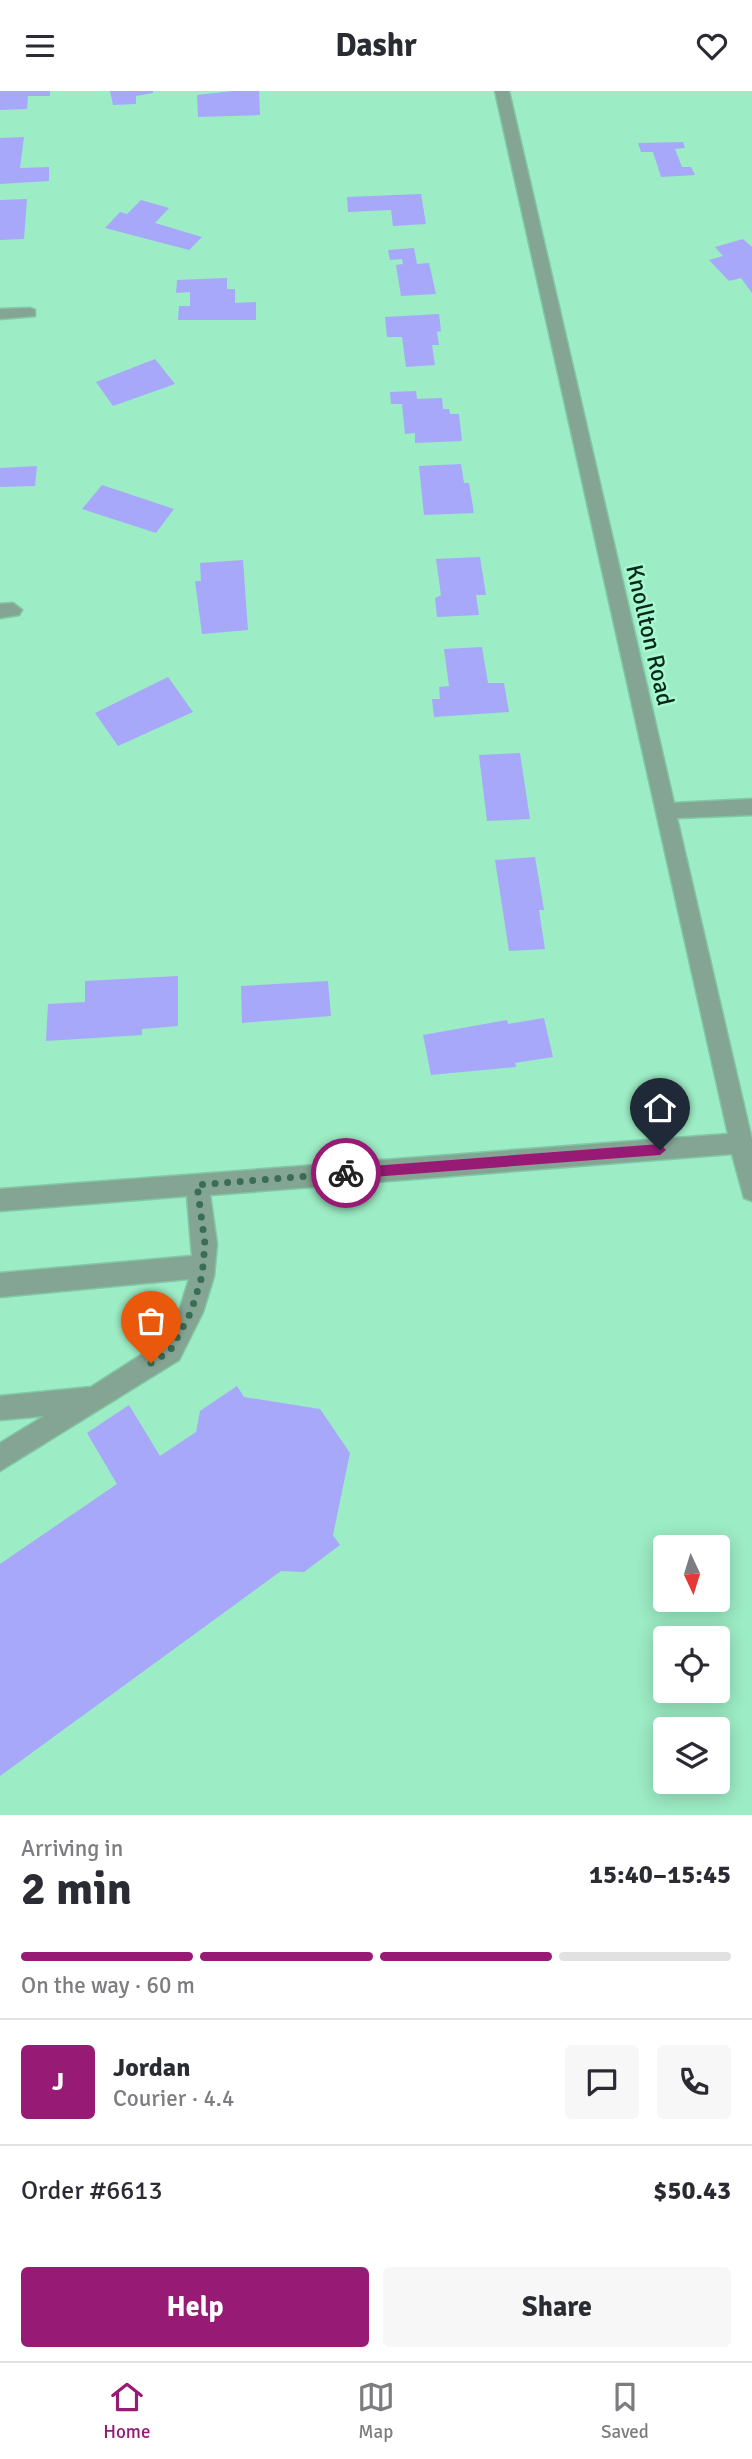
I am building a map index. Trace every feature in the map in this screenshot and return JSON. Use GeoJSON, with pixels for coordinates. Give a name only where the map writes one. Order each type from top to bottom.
{"type":"FeatureCollection","features":[{"type":"Feature","properties":{"kind":"street","name":"Knollton Road"},"geometry":{"type":"LineString","coordinates":[[502,91],[752,1190]]}},
{"type":"Feature","properties":{"kind":"street"},"geometry":{"type":"LineString","coordinates":[[0,314],[30,313]]}},
{"type":"Feature","properties":{"kind":"street"},"geometry":{"type":"LineString","coordinates":[[665,811],[752,807]]}},
{"type":"Feature","properties":{"kind":"street"},"geometry":{"type":"LineString","coordinates":[[0,1200],[741,1143]]}},
{"type":"Feature","properties":{"kind":"street"},"geometry":{"type":"LineString","coordinates":[[0,1458],[170,1351],[191,1312],[203,1266],[205,1244],[197,1185]]}},
{"type":"Feature","properties":{"kind":"street"},"geometry":{"type":"LineString","coordinates":[[0,1285],[203,1266]]}},
{"type":"Feature","properties":{"kind":"street"},"geometry":{"type":"LineString","coordinates":[[0,1408],[95,1398]]}},
{"type":"Feature","properties":{"kind":"building"},"geometry":{"type":"Polygon","coordinates":[[[0,91],[50,91],[50,96],[28,96],[27,109],[0,110],[0,91]]]}},
{"type":"Feature","properties":{"kind":"building"},"geometry":{"type":"Polygon","coordinates":[[[110,91],[153,93],[136,96],[136,104],[113,105],[110,91]]]}},
{"type":"Feature","properties":{"kind":"building"},"geometry":{"type":"Polygon","coordinates":[[[259,91],[260,115],[198,117],[197,95],[259,91]]]}},
{"type":"Feature","properties":{"kind":"building"},"geometry":{"type":"Polygon","coordinates":[[[24,137],[20,168],[49,167],[49,181],[0,184],[0,138],[24,137]]]}},
{"type":"Feature","properties":{"kind":"building"},"geometry":{"type":"Polygon","coordinates":[[[683,142],[685,148],[675,149],[682,167],[691,167],[695,175],[661,177],[653,152],[641,152],[638,143],[683,142]]]}},
{"type":"Feature","properties":{"kind":"building"},"geometry":{"type":"Polygon","coordinates":[[[421,194],[426,224],[393,226],[391,210],[348,212],[347,197],[421,194]]]}},
{"type":"Feature","properties":{"kind":"building"},"geometry":{"type":"Polygon","coordinates":[[[27,199],[24,239],[0,240],[0,200],[27,199]]]}},
{"type":"Feature","properties":{"kind":"building"},"geometry":{"type":"Polygon","coordinates":[[[141,200],[169,208],[155,223],[202,237],[189,250],[105,228],[120,212],[127,214],[141,200]]]}},
{"type":"Feature","properties":{"kind":"building"},"geometry":{"type":"Polygon","coordinates":[[[743,239],[752,247],[752,293],[741,278],[729,281],[709,260],[723,256],[715,247],[743,239]]]}},
{"type":"Feature","properties":{"kind":"building"},"geometry":{"type":"Polygon","coordinates":[[[414,248],[417,264],[429,263],[436,294],[401,296],[396,265],[403,264],[402,259],[390,260],[388,250],[414,248]]]}},
{"type":"Feature","properties":{"kind":"building"},"geometry":{"type":"Polygon","coordinates":[[[227,278],[227,289],[235,289],[235,303],[256,302],[256,320],[178,320],[179,306],[190,306],[190,292],[176,293],[177,280],[227,278]]]}},
{"type":"Feature","properties":{"kind":"building"},"geometry":{"type":"Polygon","coordinates":[[[439,314],[439,345],[432,345],[435,365],[406,367],[402,337],[387,337],[385,317],[439,314]]]}},
{"type":"Feature","properties":{"kind":"building"},"geometry":{"type":"Polygon","coordinates":[[[155,359],[175,384],[113,406],[96,382],[155,359]]]}},
{"type":"Feature","properties":{"kind":"building"},"geometry":{"type":"Polygon","coordinates":[[[416,391],[417,399],[442,398],[443,409],[449,409],[450,414],[459,414],[462,441],[415,443],[415,433],[405,434],[402,404],[391,404],[390,392],[416,391]]]}},
{"type":"Feature","properties":{"kind":"building"},"geometry":{"type":"Polygon","coordinates":[[[461,464],[464,483],[469,483],[474,513],[424,515],[419,466],[461,464]]]}},
{"type":"Feature","properties":{"kind":"building"},"geometry":{"type":"Polygon","coordinates":[[[37,466],[35,486],[0,487],[0,468],[37,466]]]}},
{"type":"Feature","properties":{"kind":"building"},"geometry":{"type":"Polygon","coordinates":[[[102,485],[174,509],[156,533],[82,509],[102,485]]]}},
{"type":"Feature","properties":{"kind":"building"},"geometry":{"type":"Polygon","coordinates":[[[480,557],[486,595],[476,595],[479,615],[437,617],[435,598],[441,595],[436,559],[480,557]]]}},
{"type":"Feature","properties":{"kind":"building"},"geometry":{"type":"Polygon","coordinates":[[[243,560],[248,630],[202,634],[195,581],[201,581],[200,563],[243,560]]]}},
{"type":"Feature","properties":{"kind":"building"},"geometry":{"type":"Polygon","coordinates":[[[482,647],[488,683],[504,683],[509,712],[434,717],[432,699],[440,699],[439,687],[449,686],[444,649],[482,647]]]}},
{"type":"Feature","properties":{"kind":"building"},"geometry":{"type":"Polygon","coordinates":[[[168,677],[193,712],[118,746],[95,713],[168,677]]]}},
{"type":"Feature","properties":{"kind":"building"},"geometry":{"type":"Polygon","coordinates":[[[520,753],[530,819],[487,821],[479,755],[520,753]]]}},
{"type":"Feature","properties":{"kind":"building"},"geometry":{"type":"Polygon","coordinates":[[[535,857],[544,910],[539,910],[545,949],[509,951],[495,860],[535,857]]]}},
{"type":"Feature","properties":{"kind":"building"},"geometry":{"type":"Polygon","coordinates":[[[178,976],[178,1026],[142,1029],[142,1035],[46,1041],[48,1004],[85,1002],[85,981],[178,976]]]}},
{"type":"Feature","properties":{"kind":"building"},"geometry":{"type":"Polygon","coordinates":[[[328,981],[331,1016],[242,1023],[241,986],[328,981]]]}},
{"type":"Feature","properties":{"kind":"building"},"geometry":{"type":"Polygon","coordinates":[[[544,1018],[553,1057],[515,1063],[516,1067],[431,1075],[423,1035],[507,1020],[508,1024],[544,1018]]]}},
{"type":"Feature","properties":{"kind":"building"},"geometry":{"type":"Polygon","coordinates":[[[237,1386],[244,1397],[320,1409],[350,1453],[333,1535],[340,1545],[304,1572],[281,1571],[0,1776],[0,1564],[117,1484],[87,1433],[129,1405],[160,1456],[196,1432],[200,1411],[237,1386]]]}},
{"type":"Feature","properties":{"kind":"way so far"},"geometry":{"type":"LineString","coordinates":[[151,1363],[170,1351],[191,1312],[202,1276],[205,1244],[197,1185],[346,1173]]}},
{"type":"Feature","properties":{"kind":"route"},"geometry":{"type":"LineString","coordinates":[[346,1173],[660,1150]]}}]}
